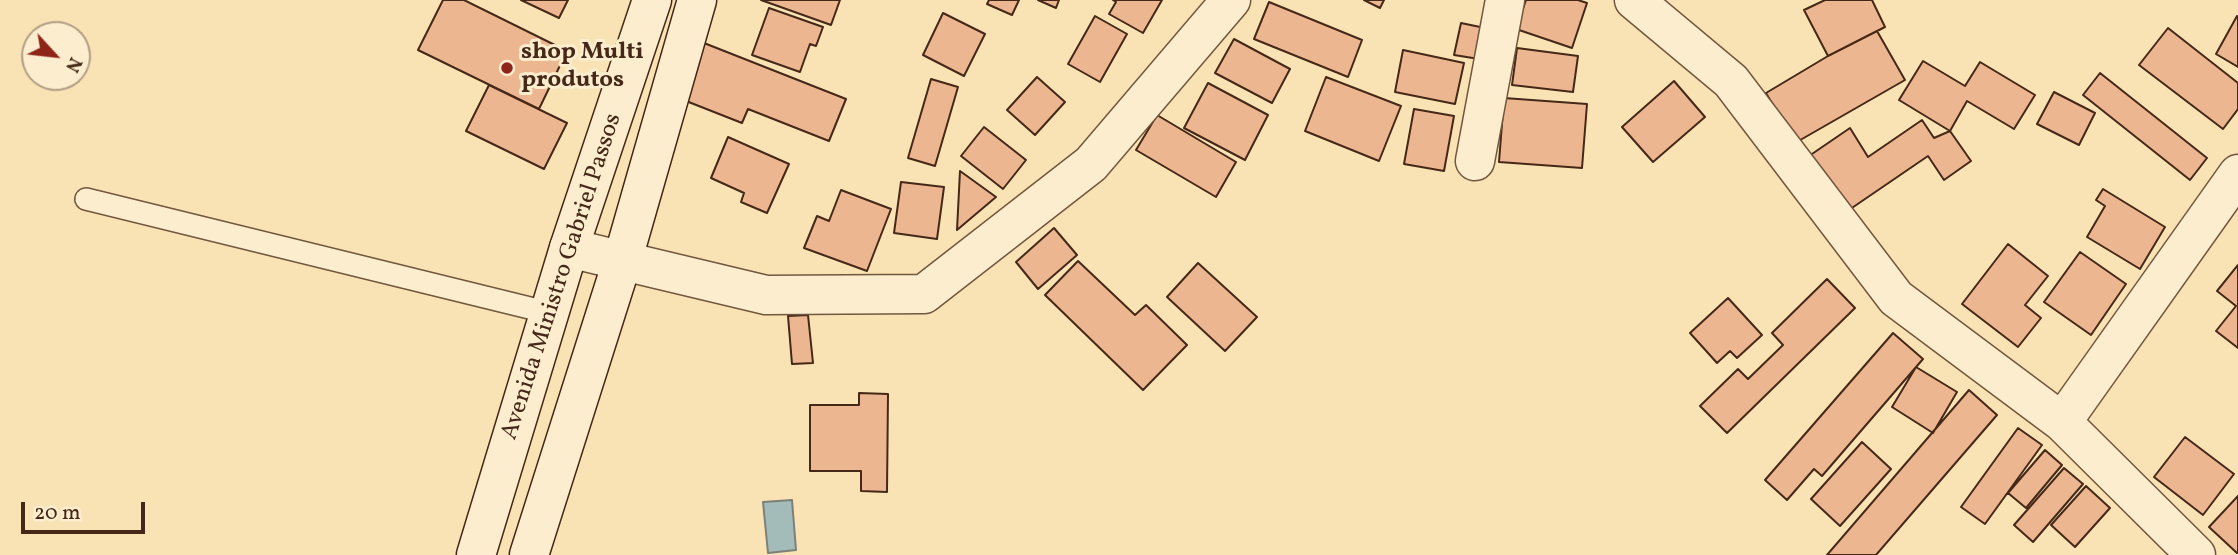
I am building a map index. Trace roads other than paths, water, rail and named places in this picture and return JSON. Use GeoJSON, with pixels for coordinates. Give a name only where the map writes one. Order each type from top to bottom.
{"type":"FeatureCollection","features":[{"type":"Feature","properties":{"kind":"street","name":"Avenida Ministro Gabriel Passos"},"geometry":{"type":"LineString","coordinates":[[476,555],[569,248],[652,0]]}},
{"type":"Feature","properties":{"kind":"street"},"geometry":{"type":"LineString","coordinates":[[529,555],[622,262],[697,0]]}},
{"type":"Feature","properties":{"kind":"street"},"geometry":{"type":"LineString","coordinates":[[569,248],[766,295],[924,294],[1091,164],[1231,0]]}},
{"type":"Feature","properties":{"kind":"street"},"geometry":{"type":"LineString","coordinates":[[1475,160],[1505,0]]}},
{"type":"Feature","properties":{"kind":"street"},"geometry":{"type":"LineString","coordinates":[[1634,0],[1731,80],[1896,298],[2062,422],[2196,555]]}},
{"type":"Feature","properties":{"kind":"street"},"geometry":{"type":"LineString","coordinates":[[2062,422],[2233,194]]}},
{"type":"Feature","properties":{"kind":"lane"},"geometry":{"type":"LineString","coordinates":[[86,199],[550,313]]}},
{"type":"Feature","properties":{"kind":"water"},"geometry":{"type":"Polygon","coordinates":[[[792,500],[796,550],[768,553],[763,502],[792,500]]]}},
{"type":"Feature","properties":{"kind":"place","name":"shop Multi produtos"},"geometry":{"type":"Point","coordinates":[507,68]}}]}
